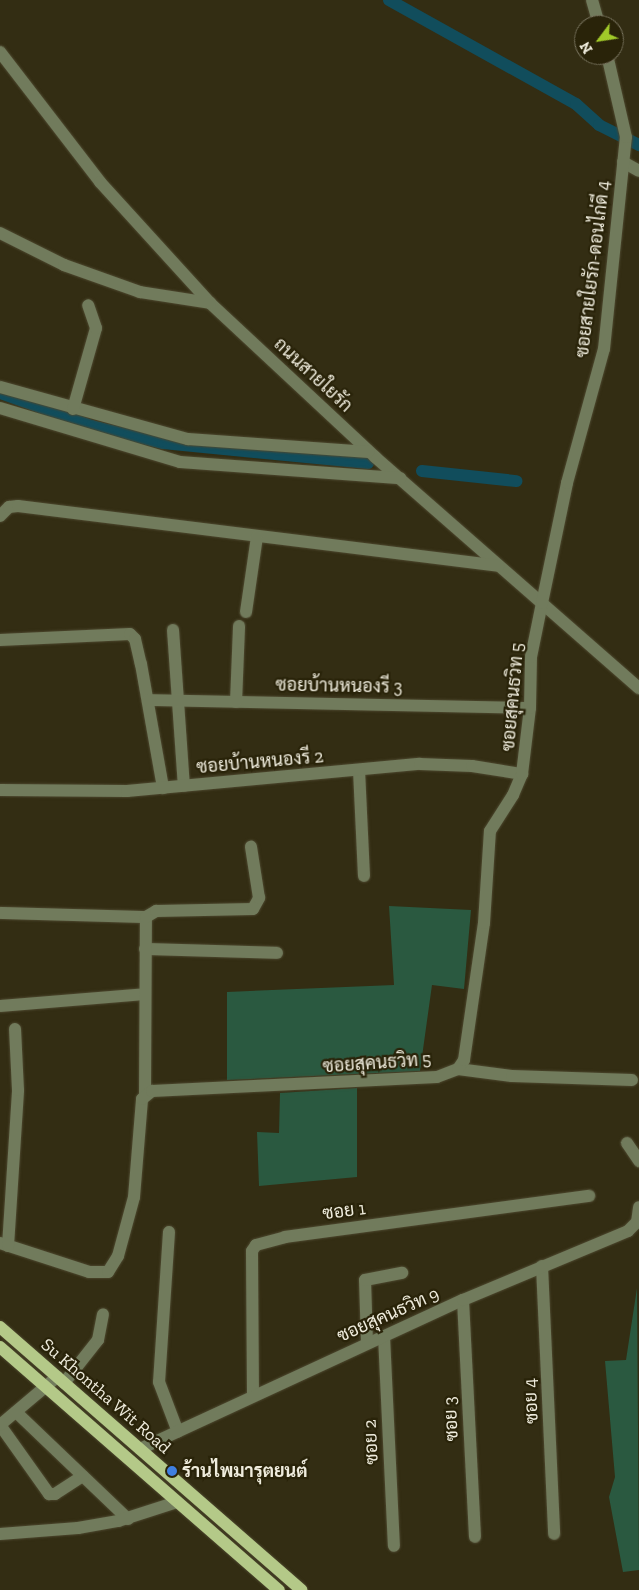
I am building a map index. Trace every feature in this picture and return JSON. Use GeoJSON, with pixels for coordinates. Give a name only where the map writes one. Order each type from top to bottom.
{"type":"FeatureCollection","features":[{"type":"Feature","properties":{"kind":"main road","name":"Su Khontha Wit Road"},"geometry":{"type":"LineString","coordinates":[[0,1327],[302,1590]]}},
{"type":"Feature","properties":{"kind":"main road","name":"Su Khontha Wit Road"},"geometry":{"type":"LineString","coordinates":[[0,1347],[278,1590]]}},
{"type":"Feature","properties":{"kind":"street"},"geometry":{"type":"LineString","coordinates":[[592,0],[596,15]]}},
{"type":"Feature","properties":{"kind":"street","name":"ถนนสายใยรัก"},"geometry":{"type":"LineString","coordinates":[[0,52],[100,182],[210,304],[370,452],[639,688]]}},
{"type":"Feature","properties":{"kind":"street","name":"ซอยสายใยรัก-ดอนไก่ดี 4"},"geometry":{"type":"LineString","coordinates":[[542,603],[567,483],[604,349],[625,141],[609,65]]}},
{"type":"Feature","properties":{"kind":"street"},"geometry":{"type":"LineString","coordinates":[[623,162],[639,170]]}},
{"type":"Feature","properties":{"kind":"street"},"geometry":{"type":"LineString","coordinates":[[0,233],[64,265],[140,292],[210,304]]}},
{"type":"Feature","properties":{"kind":"street"},"geometry":{"type":"LineString","coordinates":[[73,409],[96,328],[88,305]]}},
{"type":"Feature","properties":{"kind":"street"},"geometry":{"type":"LineString","coordinates":[[0,387],[73,409],[188,439],[370,452]]}},
{"type":"Feature","properties":{"kind":"street"},"geometry":{"type":"LineString","coordinates":[[0,408],[180,462],[400,478]]}},
{"type":"Feature","properties":{"kind":"street"},"geometry":{"type":"LineString","coordinates":[[0,516],[9,507],[18,506],[498,566]]}},
{"type":"Feature","properties":{"kind":"street"},"geometry":{"type":"LineString","coordinates":[[246,612],[257,537]]}},
{"type":"Feature","properties":{"kind":"street","name":"ซอยสุคนธวิท 5"},"geometry":{"type":"LineString","coordinates":[[145,1095],[152,1091],[437,1077],[458,1069],[464,1060],[482,946],[490,831],[513,795],[522,774],[530,708],[531,657],[542,603]]}},
{"type":"Feature","properties":{"kind":"street"},"geometry":{"type":"LineString","coordinates":[[236,702],[238,626]]}},
{"type":"Feature","properties":{"kind":"street"},"geometry":{"type":"LineString","coordinates":[[173,630],[184,786]]}},
{"type":"Feature","properties":{"kind":"street"},"geometry":{"type":"LineString","coordinates":[[0,640],[130,634],[137,645],[163,788]]}},
{"type":"Feature","properties":{"kind":"street","name":"ซอยบ้านหนองรี 3"},"geometry":{"type":"LineString","coordinates":[[148,700],[179,703],[236,702],[530,708]]}},
{"type":"Feature","properties":{"kind":"street","name":"ซอยบ้านหนองรี 2"},"geometry":{"type":"LineString","coordinates":[[0,790],[44,792],[163,788],[448,764],[522,774]]}},
{"type":"Feature","properties":{"kind":"street"},"geometry":{"type":"LineString","coordinates":[[359,770],[364,876]]}},
{"type":"Feature","properties":{"kind":"street"},"geometry":{"type":"LineString","coordinates":[[0,913],[146,917],[156,911],[253,909],[259,898],[251,847]]}},
{"type":"Feature","properties":{"kind":"street"},"geometry":{"type":"LineString","coordinates":[[15,1029],[18,1090],[4,1244],[89,1272],[108,1272],[115,1264],[134,1197],[145,1095],[146,917]]}},
{"type":"Feature","properties":{"kind":"street"},"geometry":{"type":"LineString","coordinates":[[145,949],[277,953]]}},
{"type":"Feature","properties":{"kind":"street"},"geometry":{"type":"LineString","coordinates":[[0,1006],[145,994]]}},
{"type":"Feature","properties":{"kind":"street"},"geometry":{"type":"LineString","coordinates":[[458,1069],[512,1076],[632,1080]]}},
{"type":"Feature","properties":{"kind":"street"},"geometry":{"type":"LineString","coordinates":[[627,1143],[639,1160]]}},
{"type":"Feature","properties":{"kind":"street","name":"ซอย 1"},"geometry":{"type":"LineString","coordinates":[[253,1396],[252,1251],[256,1245],[285,1237],[589,1196]]}},
{"type":"Feature","properties":{"kind":"street","name":"ซอยสุคนธวิท 9"},"geometry":{"type":"LineString","coordinates":[[140,1449],[463,1300],[632,1229],[639,1207]]}},
{"type":"Feature","properties":{"kind":"street"},"geometry":{"type":"LineString","coordinates":[[169,1232],[159,1382],[178,1432]]}},
{"type":"Feature","properties":{"kind":"street","name":"ซอย 4"},"geometry":{"type":"LineString","coordinates":[[542,1266],[554,1534]]}},
{"type":"Feature","properties":{"kind":"street"},"geometry":{"type":"LineString","coordinates":[[367,1343],[365,1280],[402,1273]]}},
{"type":"Feature","properties":{"kind":"street","name":"ซอย 3"},"geometry":{"type":"LineString","coordinates":[[463,1300],[475,1537]]}},
{"type":"Feature","properties":{"kind":"street"},"geometry":{"type":"LineString","coordinates":[[83,1476],[55,1494],[50,1494],[0,1425],[60,1380],[98,1340],[103,1314]]}},
{"type":"Feature","properties":{"kind":"street","name":"ซอย 2"},"geometry":{"type":"LineString","coordinates":[[384,1336],[394,1546]]}},
{"type":"Feature","properties":{"kind":"street"},"geometry":{"type":"LineString","coordinates":[[16,1412],[128,1519]]}},
{"type":"Feature","properties":{"kind":"street"},"geometry":{"type":"LineString","coordinates":[[0,1534],[78,1528],[128,1519],[177,1502]]}},
{"type":"Feature","properties":{"kind":"green space"},"geometry":{"type":"Polygon","coordinates":[[[389,906],[471,910],[464,989],[432,985],[420,1071],[227,1080],[227,992],[394,985],[389,906]]]}},
{"type":"Feature","properties":{"kind":"green space"},"geometry":{"type":"Polygon","coordinates":[[[357,1088],[357,1177],[259,1186],[257,1132],[279,1133],[280,1093],[357,1088]]]}},
{"type":"Feature","properties":{"kind":"green space"},"geometry":{"type":"Polygon","coordinates":[[[637,1288],[639,1570],[623,1572],[609,1497],[615,1477],[605,1361],[626,1360],[637,1288]]]}},
{"type":"Feature","properties":{"kind":"waterway"},"geometry":{"type":"LineString","coordinates":[[389,0],[576,104],[599,125],[639,145]]}},
{"type":"Feature","properties":{"kind":"waterway"},"geometry":{"type":"LineString","coordinates":[[0,393],[92,426],[163,443],[368,463]]}},
{"type":"Feature","properties":{"kind":"waterway"},"geometry":{"type":"LineString","coordinates":[[422,471],[516,481]]}},
{"type":"Feature","properties":{"kind":"place","name":"ร้านไพมารุตยนต์"},"geometry":{"type":"Point","coordinates":[172,1471]}}]}
